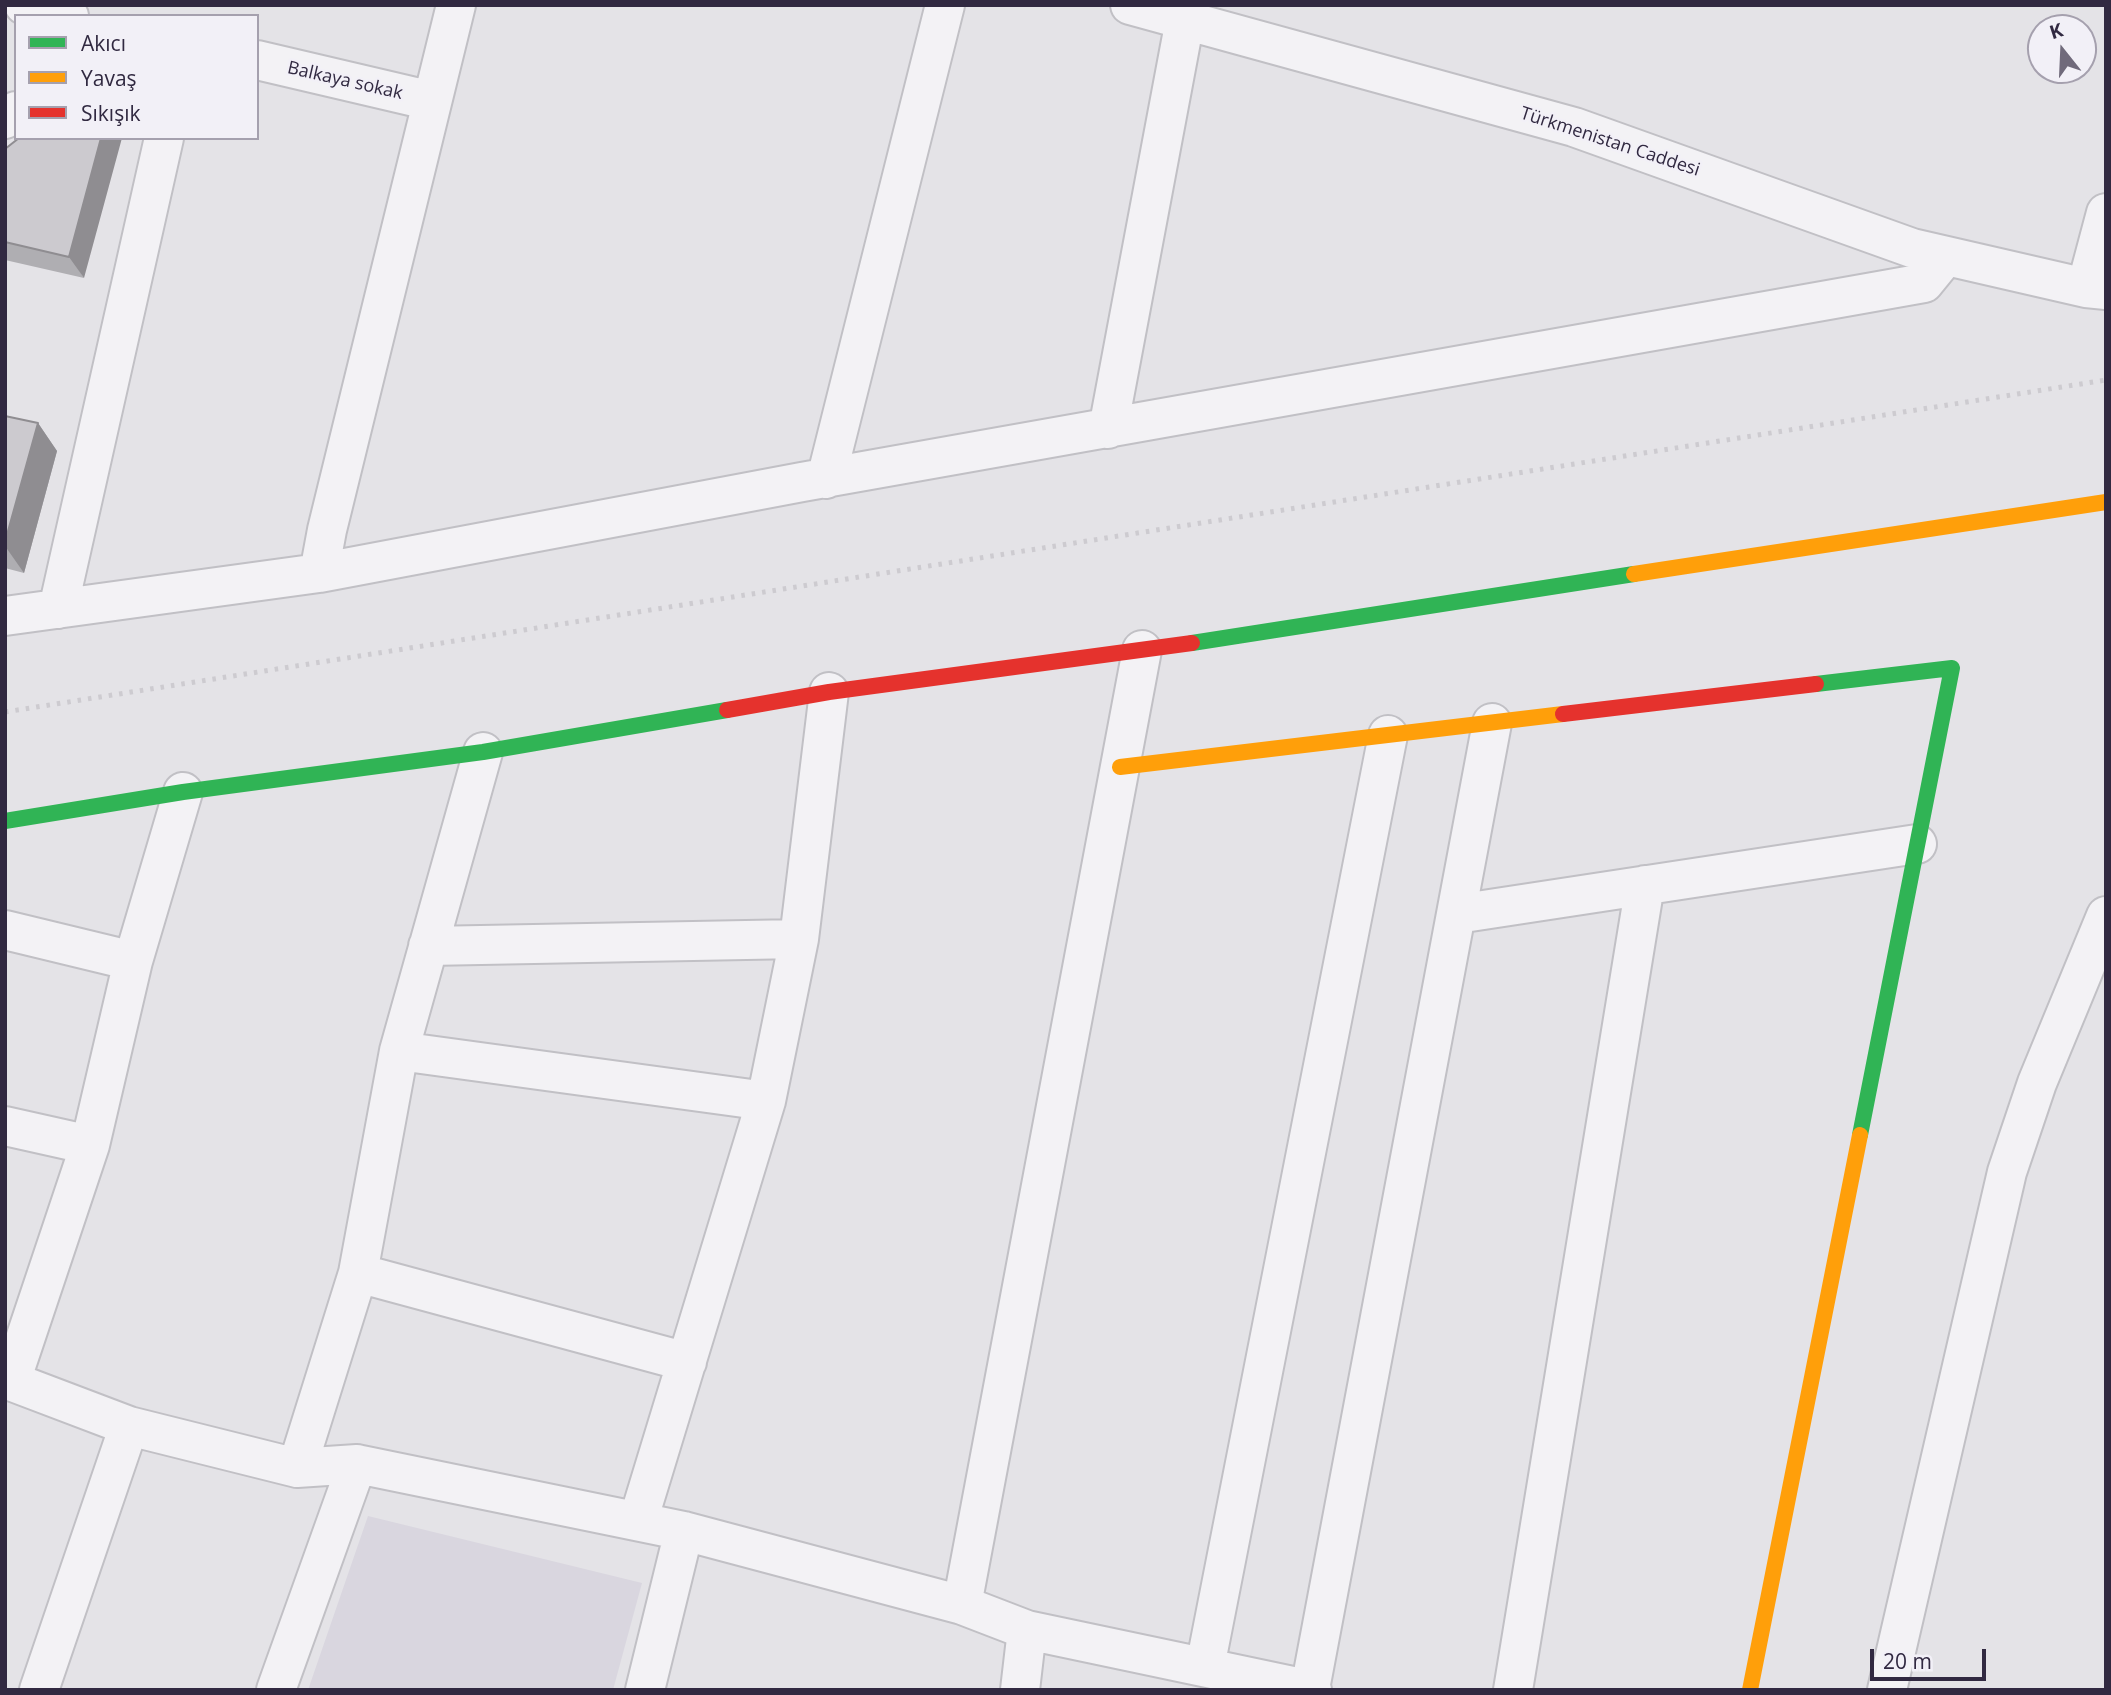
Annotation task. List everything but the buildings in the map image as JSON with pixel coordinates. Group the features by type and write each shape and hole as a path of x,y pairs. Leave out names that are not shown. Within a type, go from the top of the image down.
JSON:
{"street":[{"path":"24,5 61,14"},
{"path":"319,573 330,517 456,5"},
{"path":"826,479 945,5"},
{"name":"Türkmenistan Caddesi","path":"1130,5 1574,127 1912,248 2096,289"},
{"path":"1108,429 1185,20"},
{"name":"Balkaya sokak","path":"259,60 432,101"},
{"path":"58,609 164,140"},
{"path":"2096,289 2106,213"},
{"path":"5,616 319,573 826,479 1924,283 1947,256"},
{"path":"5,821 183,792 483,752 829,692 1142,650 2106,502"},
{"path":"962,1605 1142,650"},
{"path":"1120,767 1952,668 1750,1690"},
{"path":"638,1521 765,1101 799,939 829,692"},
{"path":"183,792 133,961 90,1145 8,1380 129,1426 297,1468 357,1464 684,1531 962,1605 1027,1630 1311,1690 1492,723"},
{"path":"1205,1667 1388,735"},
{"path":"297,1468 358,1273 398,1051 483,752"},
{"path":"1457,914 1917,844"},
{"path":"1513,1690 1645,885"},
{"path":"1887,1690 2007,1172 2037,1083 2106,916"},
{"path":"5,930 133,961"},
{"path":"428,946 799,939"},
{"path":"398,1051 765,1101"},
{"path":"5,1126 90,1145"},
{"path":"358,1273 687,1362"},
{"path":"39,1690 129,1426"},
{"path":"276,1690 357,1464"},
{"path":"645,1690 684,1531"},
{"path":"1020,1690 1027,1630"}],"shaded area":[{"path":"368,1516 642,1583 613,1690 308,1690"}],"railway":[{"path":"5,712 2106,380"}],"traffic: fast":[{"path":"1192,643 1634,574"},
{"path":"1816,684 1952,668 1860,1135"},
{"path":"5,821 183,792 483,752 727,710"}],"traffic: slow":[{"path":"1634,574 2106,502"},
{"path":"1120,767 1563,714"},
{"path":"1750,1690 1860,1135"}],"traffic: jam":[{"path":"727,710 829,692 1192,643"},
{"path":"1563,714 1816,684"}]}
